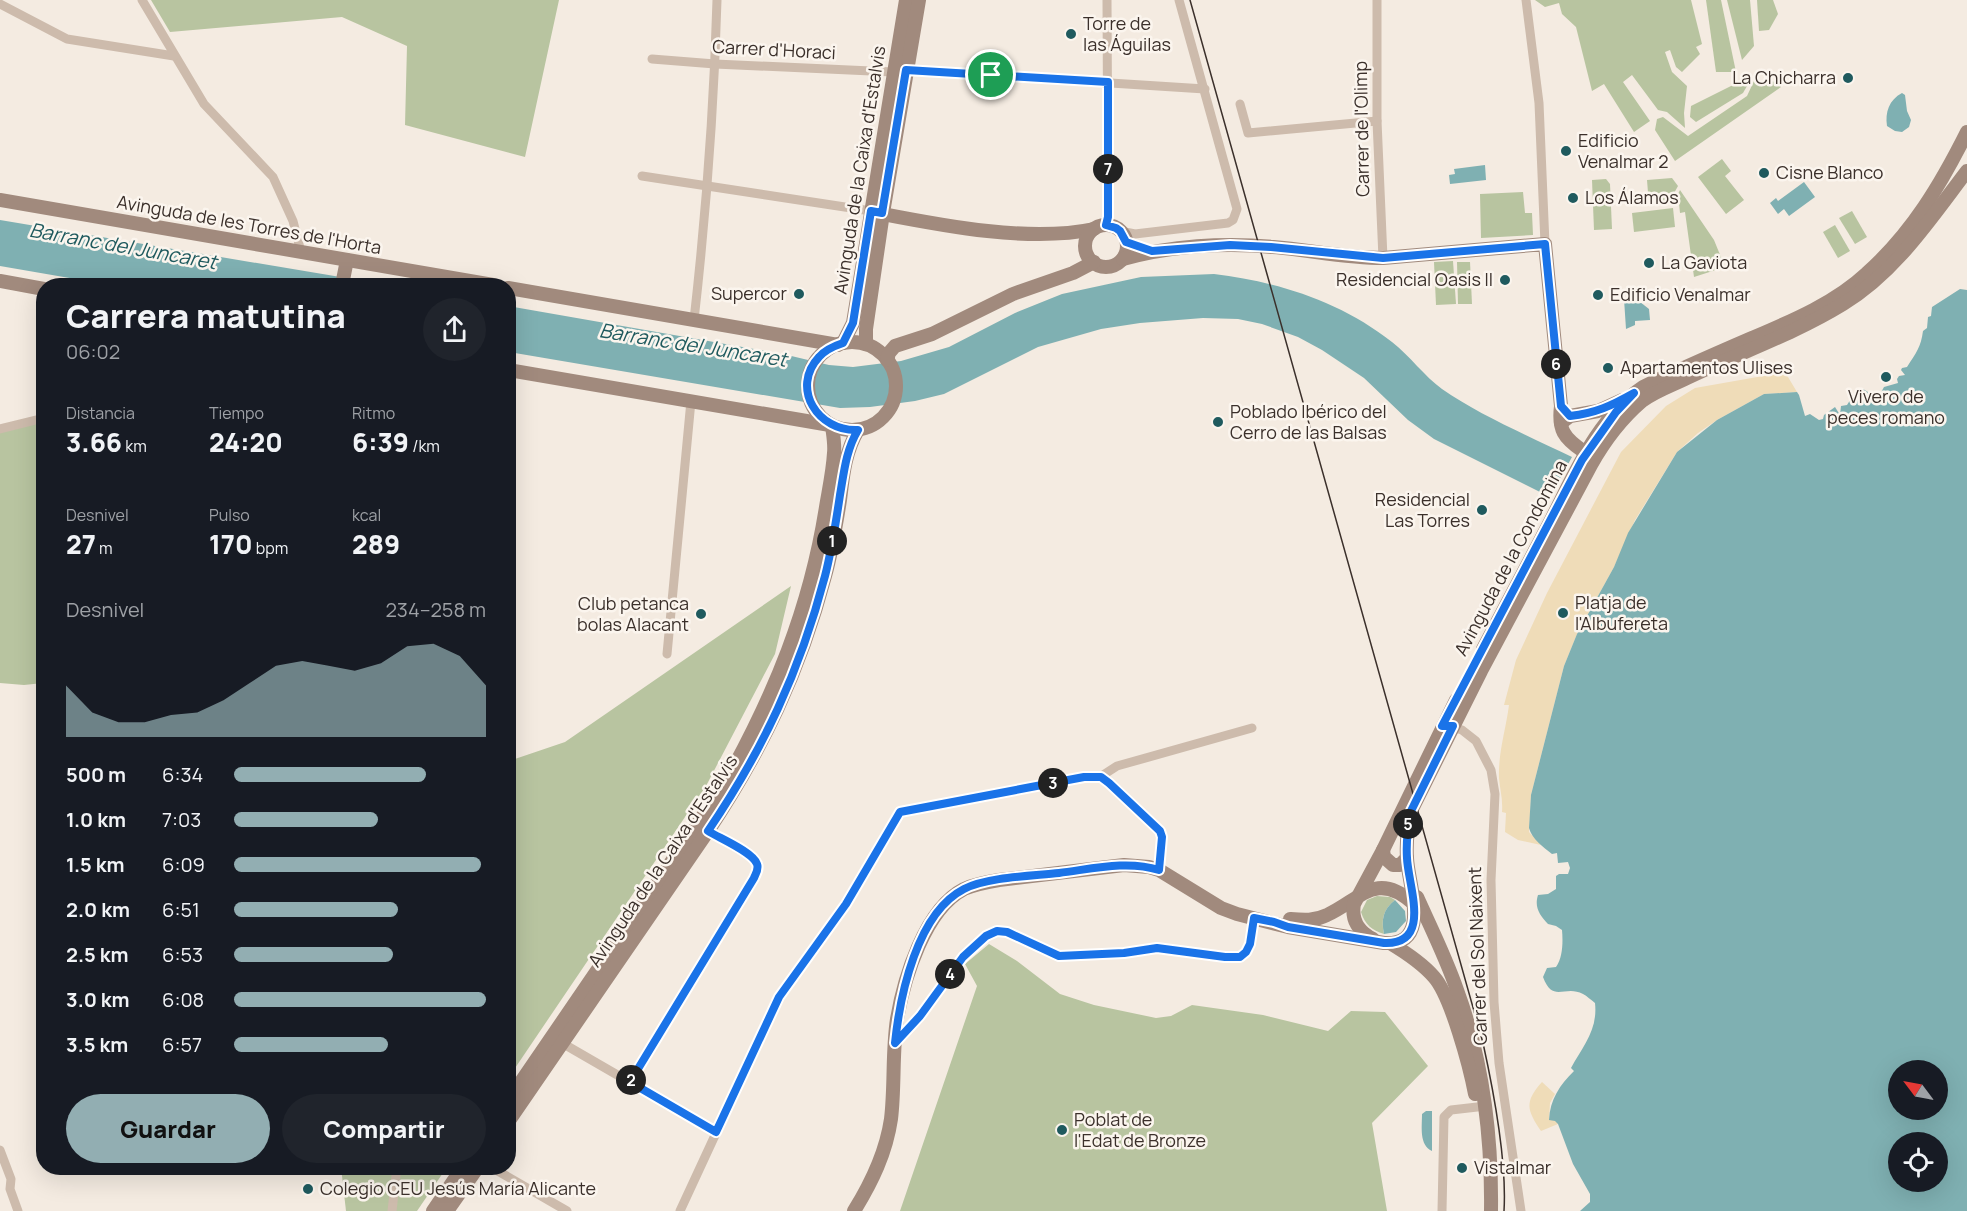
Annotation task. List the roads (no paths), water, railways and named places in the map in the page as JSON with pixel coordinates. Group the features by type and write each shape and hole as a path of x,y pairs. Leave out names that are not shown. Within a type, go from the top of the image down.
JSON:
{"main road":[{"name":"Avinguda de la Caixa d'Estalvis","path":"840,344 853,323 877,212 899,71 906,0"},
{"name":"Avinguda de la Caixa d'Estalvis","path":"899,71 919,0"},
{"name":"Avinguda de la Condomina","path":"1414,905 1407,858 1408,824 1421,781 1564,506 1616,412 1634,393 1661,378 1796,319 1842,293 1867,274 1914,224 1932,198 1967,132"},
{"name":"Avinguda de la Condomina","path":"1590,457 1620,422 1645,399 1803,327 1846,303 1896,260 1967,171"},
{"name":"Avinguda de les Torres de l'Horta","path":"0,200 452,278"},
{"name":"Avinguda de la Caixa d'Estalvis","path":"866,344 877,212"},
{"path":"877,212 997,231 1058,234 1100,227 1116,228 1127,248 1119,263 1108,267 1094,262 1087,254 1086,240 1100,227"},
{"path":"1123,237 1152,251"},
{"path":"1123,259 1152,251 1240,246 1383,258 1545,244 1564,415 1561,429 1564,435 1590,457"},
{"path":"343,278 347,260"},
{"path":"887,360 889,352 895,346 932,334 1013,294 1073,273 1094,262"},
{"path":"0,281 36,288"},
{"path":"516,289 840,344"},
{"path":"516,371 831,425 844,430 858,430 871,426 887,412 892,403 896,384 887,360 881,353 866,344 851,342 828,349 818,357 812,367 808,380 809,398 815,411 831,425"},
{"path":"1564,415 1598,411 1634,393"},
{"name":"Avinguda de la Caixa d'Estalvis","path":"516,1089 724,785 766,705 795,634 814,571 835,451 831,425"},
{"name":"Avinguda de la Caixa d'Estalvis","path":"516,1110 708,831 753,760 787,691 808,633 826,574 847,453 858,430"},
{"name":"Avinguda de la Condomina","path":"1358,896 1383,850 1408,795 1421,781"},
{"path":"1383,850 1384,857 1393,865 1400,865 1407,858"},
{"path":"854,1211 874,1177 886,1142 891,1119 897,1018 920,942 933,916 964,889 978,884 1124,865 1159,870 1221,908 1254,918 1288,927 1390,943 1425,968 1444,990 1482,1106 1491,1145 1491,1211"},
{"name":"Avinguda de la Condomina","path":"1335,911 1369,873"},
{"path":"1410,882 1463,1006 1479,1069 1483,1144 1482,1211"},
{"path":"1274,922 1318,919 1367,890 1387,888 1397,891 1414,905 1429,924"},
{"path":"1358,896 1353,910 1354,919 1362,933 1375,940"},
{"path":"1390,943 1399,940 1411,931 1416,917 1414,905"},
{"path":"433,1211 458,1175"},
{"path":"447,1211 472,1175"}],"street":[{"path":"142,0 204,104 273,177 293,221 301,252"},
{"path":"694,320 715,64 717,0"},
{"path":"1100,227 1108,217 1107,0"},
{"path":"1123,237 1228,223 1233,220 1238,209 1179,0"},
{"name":"Carrer de l'Olimp","path":"1377,0 1377,121 1383,258"},
{"path":"1526,0 1539,103 1545,244"},
{"path":"0,4 67,39 174,56"},
{"name":"Carrer d'Horaci","path":"652,59 1205,89"},
{"path":"1240,104 1248,133 1377,121"},
{"path":"642,176 877,212"},
{"path":"667,654 691,401"},
{"path":"0,429 36,420"},
{"name":"Carrer del Sol Naixent","path":"1448,726 1468,734 1476,741 1491,770 1495,794 1491,880 1494,1002 1499,1063 1521,1211"},
{"path":"680,1211 779,997 846,904 900,812 1084,777 1101,777 1117,766 1252,728"},
{"path":"1101,777 1118,790 1160,831 1162,837 1159,870"},
{"path":"630,1082 758,869 757,863 748,854 708,831"},
{"path":"895,1043 920,1016 963,957 986,936 997,931 1007,932 1059,956 1124,953 1157,948 1240,957 1250,944 1254,918"},
{"path":"562,1043 716,1132"},
{"path":"1442,1211 1444,1117 1452,1110 1482,1106"},
{"path":"0,1150 11,1179 10,1189 18,1211"},
{"path":"392,1211 396,1175"},
{"path":"505,1175 566,1211"}],"water":[{"path":"1902,93 1905,95 1911,120 1909,127 1902,132 1887,126 1887,111 1891,103"},
{"path":"1485,165 1486,180 1450,184 1449,175 1455,174 1454,169"},
{"path":"1804,182 1815,197 1789,216 1784,209 1778,214 1770,203 1776,198 1778,201"},
{"name":"Barranc del Juncaret","path":"0,220 346,278 69,278 0,266"},
{"name":"Barranc del Juncaret","path":"1214,274 1285,288 1330,305 1351,315 1392,342 1435,384 1457,399 1572,457 1550,497 1434,439 1408,420 1364,378 1322,350 1298,337 1262,324 1238,319 1203,318 1101,329 1038,347 944,394 915,401 870,407 840,408 516,353 516,307 783,354 829,365 853,367 901,361 949,347 1015,313 1062,294 1141,277"},
{"path":"1960,289 1967,290 1967,1211 1580,1211 1590,1202 1590,1194 1573,1164 1558,1124 1549,1120 1554,1099 1560,1087 1574,1071 1571,1068 1592,1030 1595,1003 1577,992 1551,990 1543,977 1547,968 1556,967 1560,959 1562,930 1548,924 1540,914 1537,908 1538,895 1548,894 1556,889 1556,876 1568,874 1570,868 1568,862 1558,863 1557,853 1552,854 1542,846 1529,828 1531,795 1564,666 1577,634 1614,567 1628,533 1677,452 1717,420 1764,394 1797,392 1805,416 1810,414 1819,420 1835,407 1840,415 1841,406 1847,405 1852,397 1863,389 1874,398 1879,396 1884,387 1898,383 1899,376 1905,375 1901,370 1907,367 1918,350 1923,331 1927,328 1928,317 1931,316 1932,307"},
{"path":"1635,298 1649,309 1650,320 1635,321 1635,325 1626,329 1624,299"},
{"path":"1395,900 1405,911 1406,921 1396,932 1384,934 1384,915"},
{"path":"1432,1111 1432,1151 1425,1145 1422,1135 1422,1114"}],"tram line":[{"path":"1190,0 1483,1043 1502,1149 1504,1211"}],"place":[{"name":"Torre de las Águilas","path":"1071,34"},
{"name":"La Chicharra","path":"1848,78"},
{"name":"Edificio Venalmar 2","path":"1566,151"},
{"name":"Cisne Blanco","path":"1764,173"},
{"name":"Los Álamos","path":"1573,198"},
{"name":"La Gaviota","path":"1649,263"},
{"name":"Residencial Oasis II","path":"1505,280"},
{"name":"Supercor","path":"799,294"},
{"name":"Edificio Venalmar","path":"1598,295"},
{"name":"Apartamentos Ulises","path":"1608,368"},
{"name":"Vivero de peces romano","path":"1886,377"},
{"name":"Poblado Ibérico del Cerro de las Balsas","path":"1218,422"},
{"name":"Residencial Las Torres","path":"1482,510"},
{"name":"Platja de l'Albufereta","path":"1563,613"},
{"name":"Club petanca bolas Alacant","path":"701,614"},
{"name":"Poblat de l'Edat de Bronze","path":"1062,1130"},
{"name":"Vistalmar","path":"1462,1168"},
{"name":"Colegio CEU Jesús María Alicante","path":"308,1189"}]}
